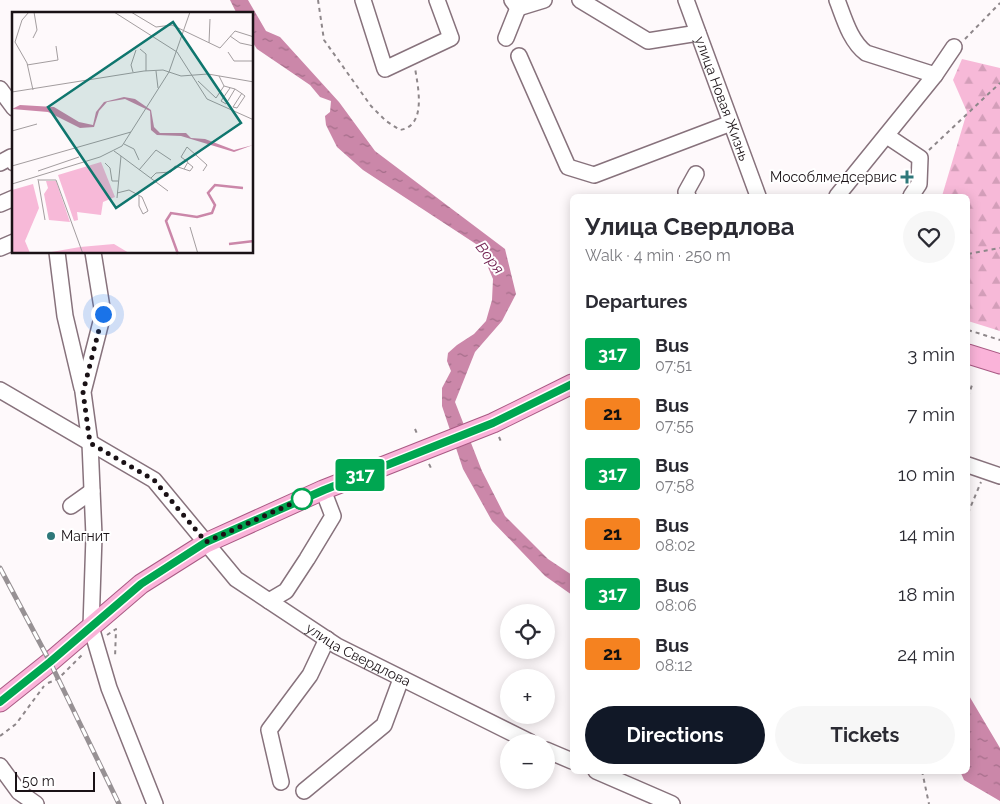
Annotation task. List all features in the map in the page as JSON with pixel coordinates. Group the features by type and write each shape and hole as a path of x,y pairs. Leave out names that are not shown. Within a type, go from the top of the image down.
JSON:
{"main road":[{"path":"970,355 1000,364"},
{"path":"0,702 93,634 141,584 206,542 324,490 493,423 570,385"}],"street":[{"path":"363,0 385,69 451,38 437,0"},
{"path":"506,38 515,4 544,0"},
{"path":"580,0 648,41 698,33"},
{"name":"улица Новая Жизнь","path":"686,0 757,194"},
{"path":"836,0 855,42 860,48 866,52 936,75"},
{"path":"839,194 936,75 954,48"},
{"path":"519,56 568,167 594,174 731,123"},
{"path":"0,88 12,105"},
{"path":"887,136 920,158 919,184 912,194"},
{"path":"0,162 11,158 12,160"},
{"path":"687,194 686,192 696,174"},
{"path":"0,204 12,199"},
{"path":"0,248 12,243"},
{"path":"57,254 64,316 83,392 83,447 92,491 94,536 93,634 109,688 155,804"},
{"path":"83,392 103,314 93,254"},
{"name":"улица Свердлова","path":"0,390 83,447 154,480 236,579 337,646 514,734"},
{"path":"970,465 993,473"},
{"path":"269,601 286,591 308,559 333,516 324,490"},
{"path":"71,506 92,491"},
{"path":"281,782 269,730 310,674 327,639"},
{"path":"304,791 384,725 401,679"},
{"path":"555,754 570,760"},
{"path":"0,766 19,792 36,804"},
{"path":"603,774 672,804"}],"path":[{"path":"318,0 324,40 371,106 386,121 400,130 406,129 415,120 417,111 419,89 413,56"},
{"path":"954,48 1000,3"},
{"path":"920,158 1000,83"},
{"path":"970,254 1000,248"},
{"path":"970,331 1000,340"},
{"path":"970,391 972,385"},
{"path":"970,510 993,473"},
{"path":"0,736 16,724 46,684 58,680 93,634 116,629 114,659"},
{"path":"923,774 929,804"}],"green space":[{"path":"962,59 1000,68 1000,331 970,322 970,194 943,194 967,112 953,80"}],"water":[{"name":"Воря","path":"230,0 248,0 266,31 280,37 339,102 375,151 505,249 516,294 502,321 475,352 455,402 482,471 505,516 548,559 570,574 570,594 545,576 492,521 463,469 442,406 442,388 451,371 447,361 448,353 474,334 486,321 492,300 493,279 479,246 363,170 337,147 326,125 325,116 330,112 331,101 320,97 310,85 257,49 254,44 254,12 236,12"},
{"path":"970,697 1000,748 1000,801 964,780 961,774 970,774"}],"railway":[{"path":"0,568 50,662 119,804"}],"bus line":[{"name":"317","path":"0,702 141,584 206,542 324,490 493,423 570,385"}],"place":[{"name":"Мособлмедсервис","path":"907,177"},
{"name":"Магнит","path":"51,536"}],"route":[{"path":"103,314 83,392 90,443 154,480 206,542 302,499"}]}
